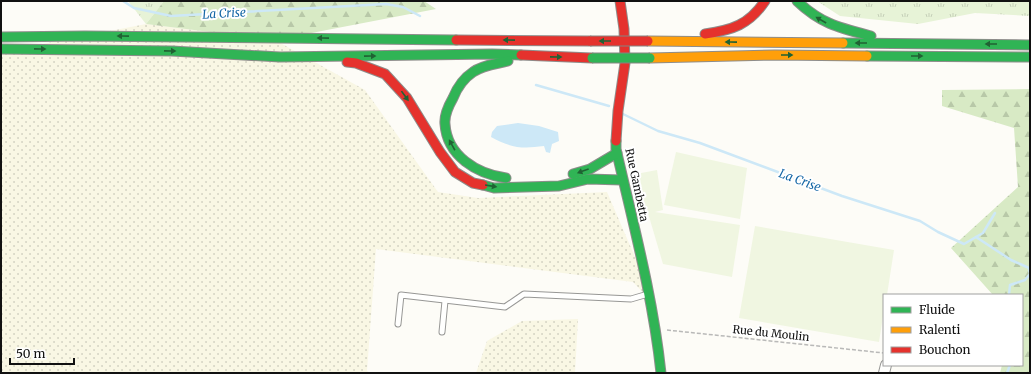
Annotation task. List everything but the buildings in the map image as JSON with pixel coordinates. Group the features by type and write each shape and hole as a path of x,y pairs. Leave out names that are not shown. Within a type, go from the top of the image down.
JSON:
{"main road":[{"name":"Rue Gambetta","path":"620,1 624,29 625,63 618,111 617,153 656,328 661,373"},
{"path":"648,41 726,31 752,19 760,10 765,1"},
{"path":"797,1 820,20 830,25 843,30 898,44"},
{"path":"1,37 85,36 1030,45"},
{"path":"1,49 172,51 356,63 385,74 397,86 407,98 440,152 455,172 473,183 494,188 559,186 588,179 622,180"},
{"path":"280,57 492,54 533,57 592,58 775,55 1030,57"},
{"path":"533,57 488,65 475,71 460,84 450,102 445,123 449,143 459,156 475,170 498,178 548,178 580,173 600,164 617,153"}],"lane":[{"path":"398,324 401,295 505,307 524,294 631,299 649,294"},
{"path":"442,332 445,301"}],"path":[{"name":"Rue du Moulin","path":"656,328 883,353"}],"shaded area":[{"path":"146,24 275,40 365,90 438,192 478,198 607,192 656,306 633,282 376,249 367,371 370,373 1,373 1,52"},
{"path":"578,319 575,373 476,373 487,341 522,321"}],"green space":[{"path":"128,1 164,1 146,24"},
{"path":"164,1 424,1 436,9 275,40 146,24"},
{"path":"817,1 1030,1 1030,16 975,13 918,24 840,16"},
{"path":"1030,89 1030,373 1000,373 1002,366 1023,366 1023,294 992,294 951,248 1018,187 1014,128 942,106 942,90"},
{"path":"676,152 747,168 740,219 664,205"},
{"path":"657,170 663,210 655,212 740,225 732,277 663,264 648,213 643,213 636,174"},
{"path":"755,226 894,250 887,294 883,294 883,316 879,342 739,318"}],"water":[{"path":"518,123 539,126 558,132 559,141 552,144 550,153 546,152 544,146 517,147 491,137 492,132 497,126"}],"waterway":[{"name":"La Crise","path":"123,1 134,8 171,16 386,4 403,7 420,16"},
{"name":"La Crise","path":"536,85 609,106"},
{"name":"La Crise","path":"623,114 658,131 700,143 842,196 920,221 938,232 964,244 976,237 1011,260 1029,268 1030,274 1025,280 1010,285 1009,294"},
{"name":"La Crise","path":"976,237 983,233 995,213"},
{"name":"La Crise","path":"1007,373 1010,366"}],"traffic: fast":[{"path":"797,1 814,15 831,24 871,36"},
{"path":"1,37 85,36 456,40"},
{"path":"843,43 1030,45"},
{"path":"1,49 172,51 280,57 492,54 521,55"},
{"path":"867,56 1030,57"},
{"path":"592,58 650,58"},
{"path":"506,178 495,176 474,168 465,162 451,145 447,135 445,117 455,94 467,77 481,68 508,61"},
{"path":"616,141 616,149 648,288 661,373"},
{"path":"573,174 590,169 617,153"},
{"path":"483,185 494,188 559,186 588,179 622,180"}],"traffic: slow":[{"path":"648,41 843,43"},
{"path":"650,58 775,55 867,56"}],"traffic: jam":[{"path":"616,141 618,111 625,63 624,29 620,1"},
{"path":"705,34 724,31 739,25 753,16 765,1"},
{"path":"456,40 590,41"},
{"path":"590,41 648,41"},
{"path":"521,55 592,58"},
{"path":"347,62 356,63 385,74 407,98 440,152 455,172 473,183 483,185"}]}
